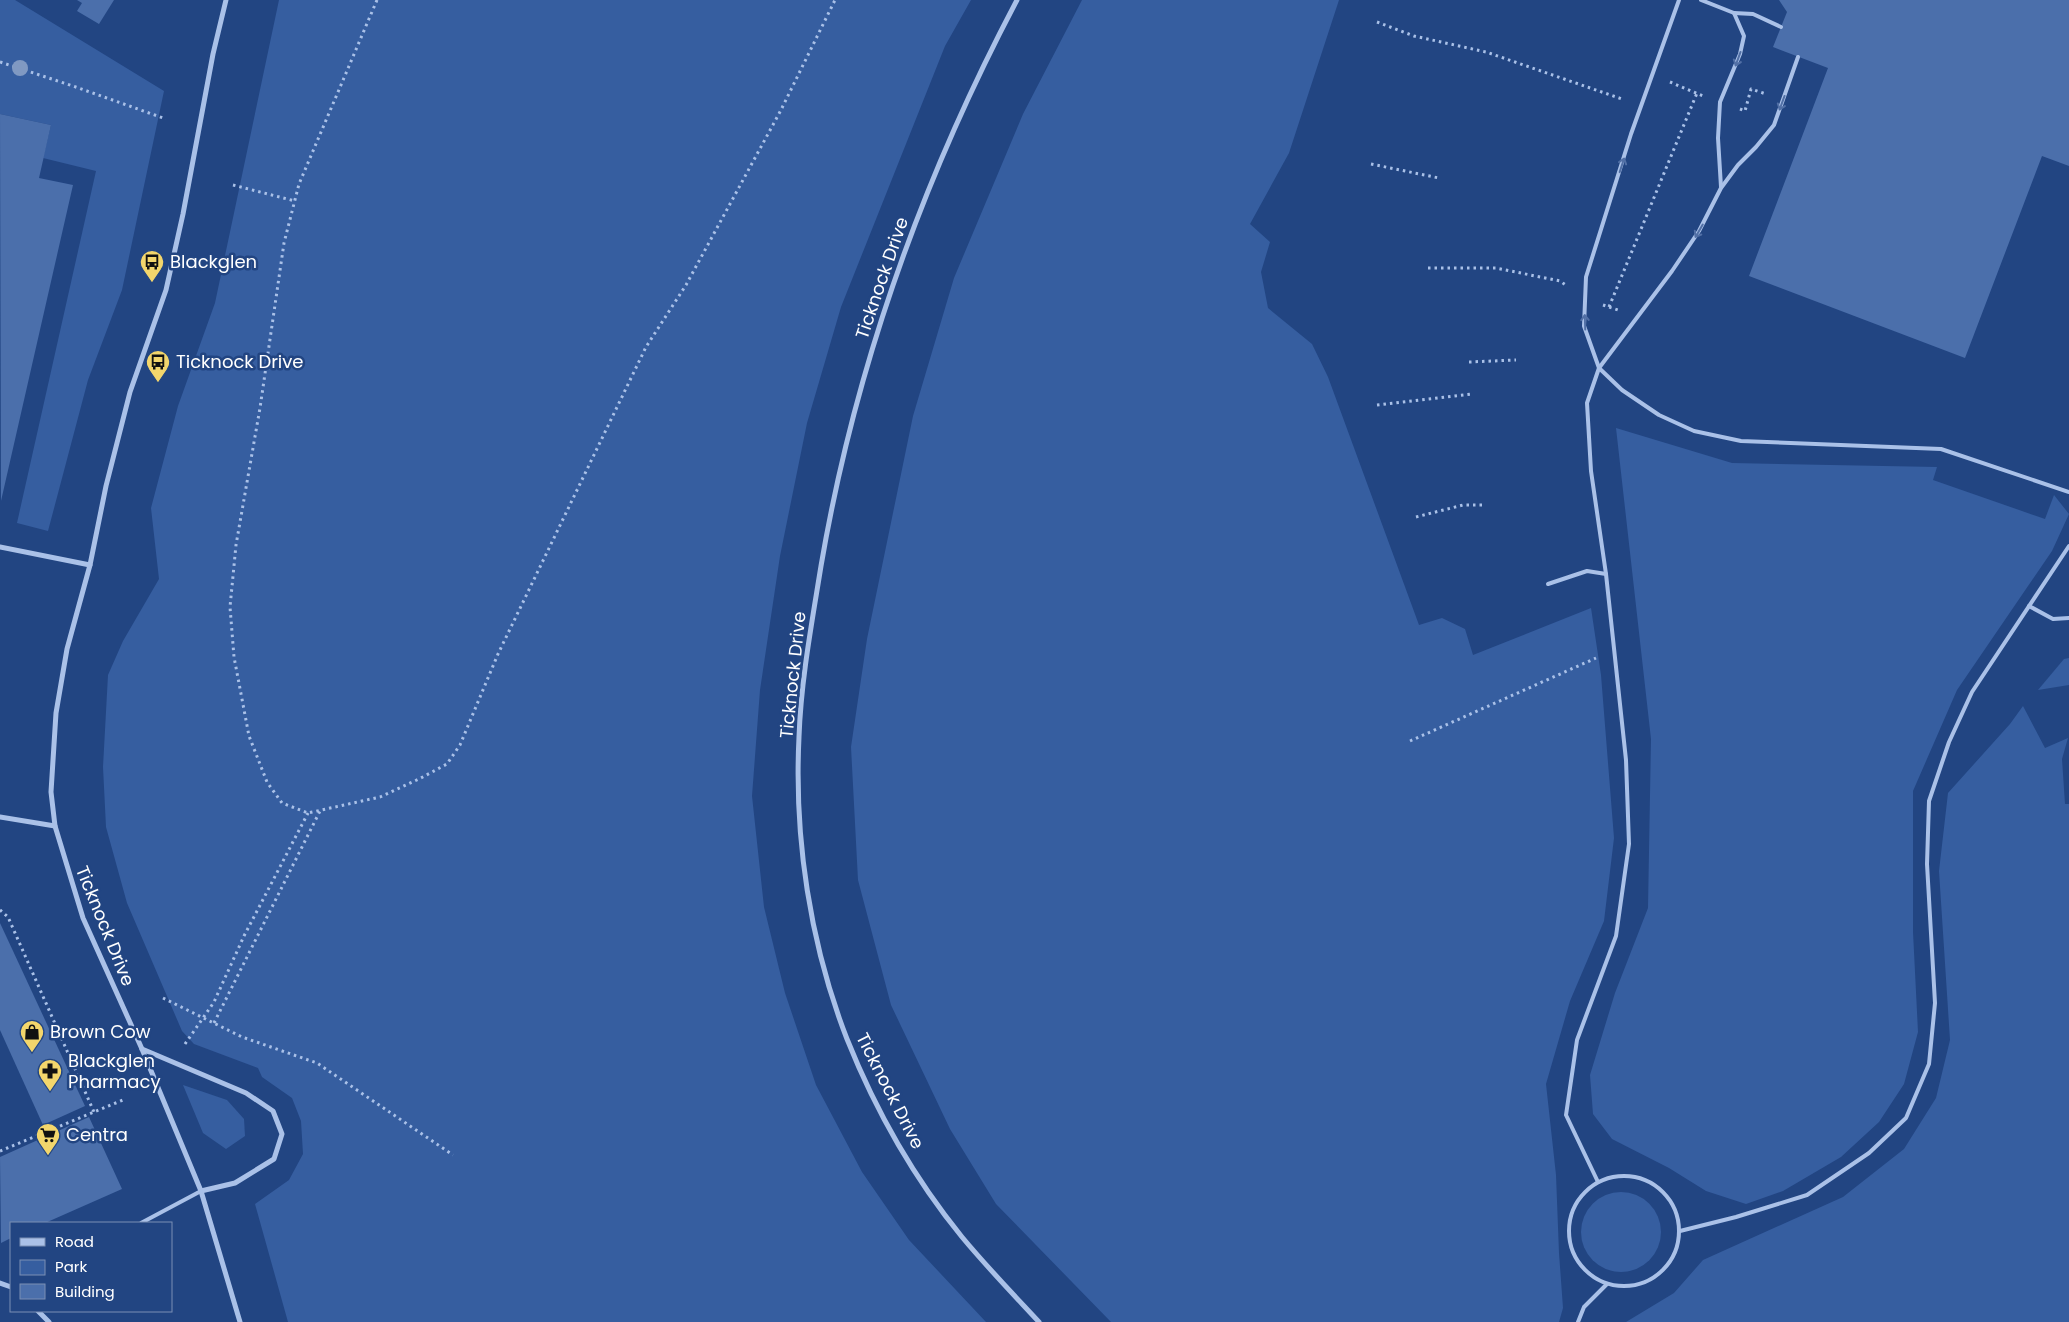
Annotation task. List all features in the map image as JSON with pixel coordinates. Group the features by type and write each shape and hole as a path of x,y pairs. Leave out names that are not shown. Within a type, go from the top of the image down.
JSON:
{"street":[{"name":"Ticknock Drive","path":"226,0 213,54 183,214 166,290 130,392 106,486 90,565 67,650 56,713 51,792 55,826 84,918 142,1049 201,1191 240,1322"},
{"name":"Ticknock Drive","path":"1017,0 969,95 939,163 903,254 863,378 846,442 829,519 812,618 798,736 798,783 800,841 808,892 818,940 846,1036 891,1131 917,1173 961,1235 1038,1322"},
{"path":"0,547 90,565"},
{"path":"0,818 55,826"},
{"path":"142,1049 246,1093 273,1111 282,1134 274,1160 235,1183 201,1191"},
{"path":"39,1312 49,1322"}],"lane":[{"path":"1679,0 1586,276 1584,326 1599,368 1622,390 1659,415 1694,431 1742,441 1942,449 2069,492"},
{"path":"1702,0 1734,13 1753,14 1781,27"},
{"path":"1721,188 1718,138 1720,102 1740,54 1744,36 1734,13"},
{"path":"1598,1182 1566,1115 1577,1040 1616,936 1629,844 1626,760 1606,574 1591,471 1586,403 1599,368 1699,231 1721,188 1738,165 1774,125 1798,57"},
{"path":"1680,1231 1736,1217 1807,1195 1869,1153 1906,1118 1929,1064 1935,1003 1927,864 1929,801 1949,742 1972,692 2069,546"},
{"path":"1548,584 1587,571 1606,574"},
{"path":"2029,606 2053,619 2069,618"},
{"path":"1615,1176 1634,1176 1652,1183 1667,1195 1676,1212 1680,1231 1677,1248 1669,1263 1658,1276 1642,1284 1624,1287 1607,1284 1590,1276 1578,1263 1570,1246 1568,1227 1573,1209 1583,1193 1598,1182 1615,1176"},
{"path":"143,1222 201,1191"},
{"path":"1578,1322 1584,1307 1607,1284"}],"path":[{"path":"377,0 299,184 294,201 284,243 260,408 236,544 230,607 234,657 249,736 267,782 282,803 308,814 380,797 447,764 460,745 498,654 646,347 690,276 781,110 835,0"},
{"path":"1376,22 1414,36 1486,52 1629,101 1664,80 1745,111 1752,89 1783,100"},
{"path":"0,62 166,119"},
{"path":"1609,307 1697,93"},
{"path":"1371,164 1439,178"},
{"path":"233,186 294,201"},
{"path":"1428,268 1496,268 1560,281 1586,299 1637,317"},
{"path":"1469,362 1516,360"},
{"path":"1377,405 1472,394"},
{"path":"1416,517 1464,504 1485,505"},
{"path":"1410,741 1614,650"},
{"path":"214,1023 320,810"},
{"path":"185,1044 214,1002 244,936 308,814"},
{"path":"0,910 8,917 94,1112"},
{"path":"163,998 242,1036 317,1064 453,1154"},
{"path":"0,1151 123,1100"}],"green space":[{"path":"0,0 15,0 164,91 122,290 88,380 48,531 17,523 96,171 43,158 51,125 0,114"},
{"path":"279,0 971,0 945,46 841,307 807,423 780,556 760,690 752,796 764,907 785,993 816,1085 862,1172 909,1240 986,1322 288,1322 255,1204 289,1180 303,1154 301,1121 292,1098 262,1077 258,1068 194,1044 182,1031 127,903 106,827 103,767 108,675 123,641 159,579 151,508 178,406 215,303"},
{"path":"1082,0 1339,0 1289,153 1250,224 1270,242 1261,272 1268,308 1312,344 1328,377 1419,625 1442,618 1465,629 1473,655 1591,608 1601,675 1614,838 1604,921 1570,1001 1546,1084 1556,1175 1563,1308 1559,1322 1111,1322 996,1204 950,1129 891,1005 858,880 851,747 867,639 913,416 954,278 1023,114"},
{"path":"1616,428 1732,463 1937,467 1933,480 2045,519 2054,495 2069,514 2052,551 1957,690 1913,791 1913,932 1918,1032 1904,1084 1879,1122 1841,1157 1783,1191 1746,1204 1706,1191 1669,1168 1612,1139 1593,1114 1590,1075 1615,993 1648,908 1651,739"},
{"path":"2069,658 2069,685 2038,690 2064,659"},
{"path":"2023,706 2045,748 2068,738 2062,759 2065,804 2069,804 2069,1322 1626,1322 1674,1293 1703,1260 1843,1197 1904,1149 1936,1098 1950,1040 1939,871 1948,793 2010,724"},
{"path":"183,1085 227,1100 244,1119 245,1136 226,1149 203,1133"},
{"path":"1621,1192 1636,1195 1649,1204 1658,1217 1661,1232 1658,1247 1649,1260 1636,1269 1621,1272 1606,1269 1593,1260 1584,1247 1581,1232 1584,1217 1593,1204 1606,1195"}],"building":[{"path":"77,0 114,0 99,24 77,11 82,3"},
{"path":"1779,0 2069,0 2069,166 2042,156 1965,358 1749,276 1828,68 1773,47 1787,12"},
{"path":"0,114 51,125 39,178 73,185 1,501"},
{"path":"0,923 85,1106 43,1125 0,1030"},
{"path":"89,1117 122,1189 47,1222 10,1222 10,1238 1,1243 0,1157"}],"place":[{"name":"Blackglen","path":"152,283"},
{"name":"Ticknock Drive","path":"158,383"},
{"name":"Brown Cow","path":"32,1053"},
{"name":"Blackglen Pharmacy","path":"50,1092"},
{"name":"Centra","path":"48,1156"}]}
